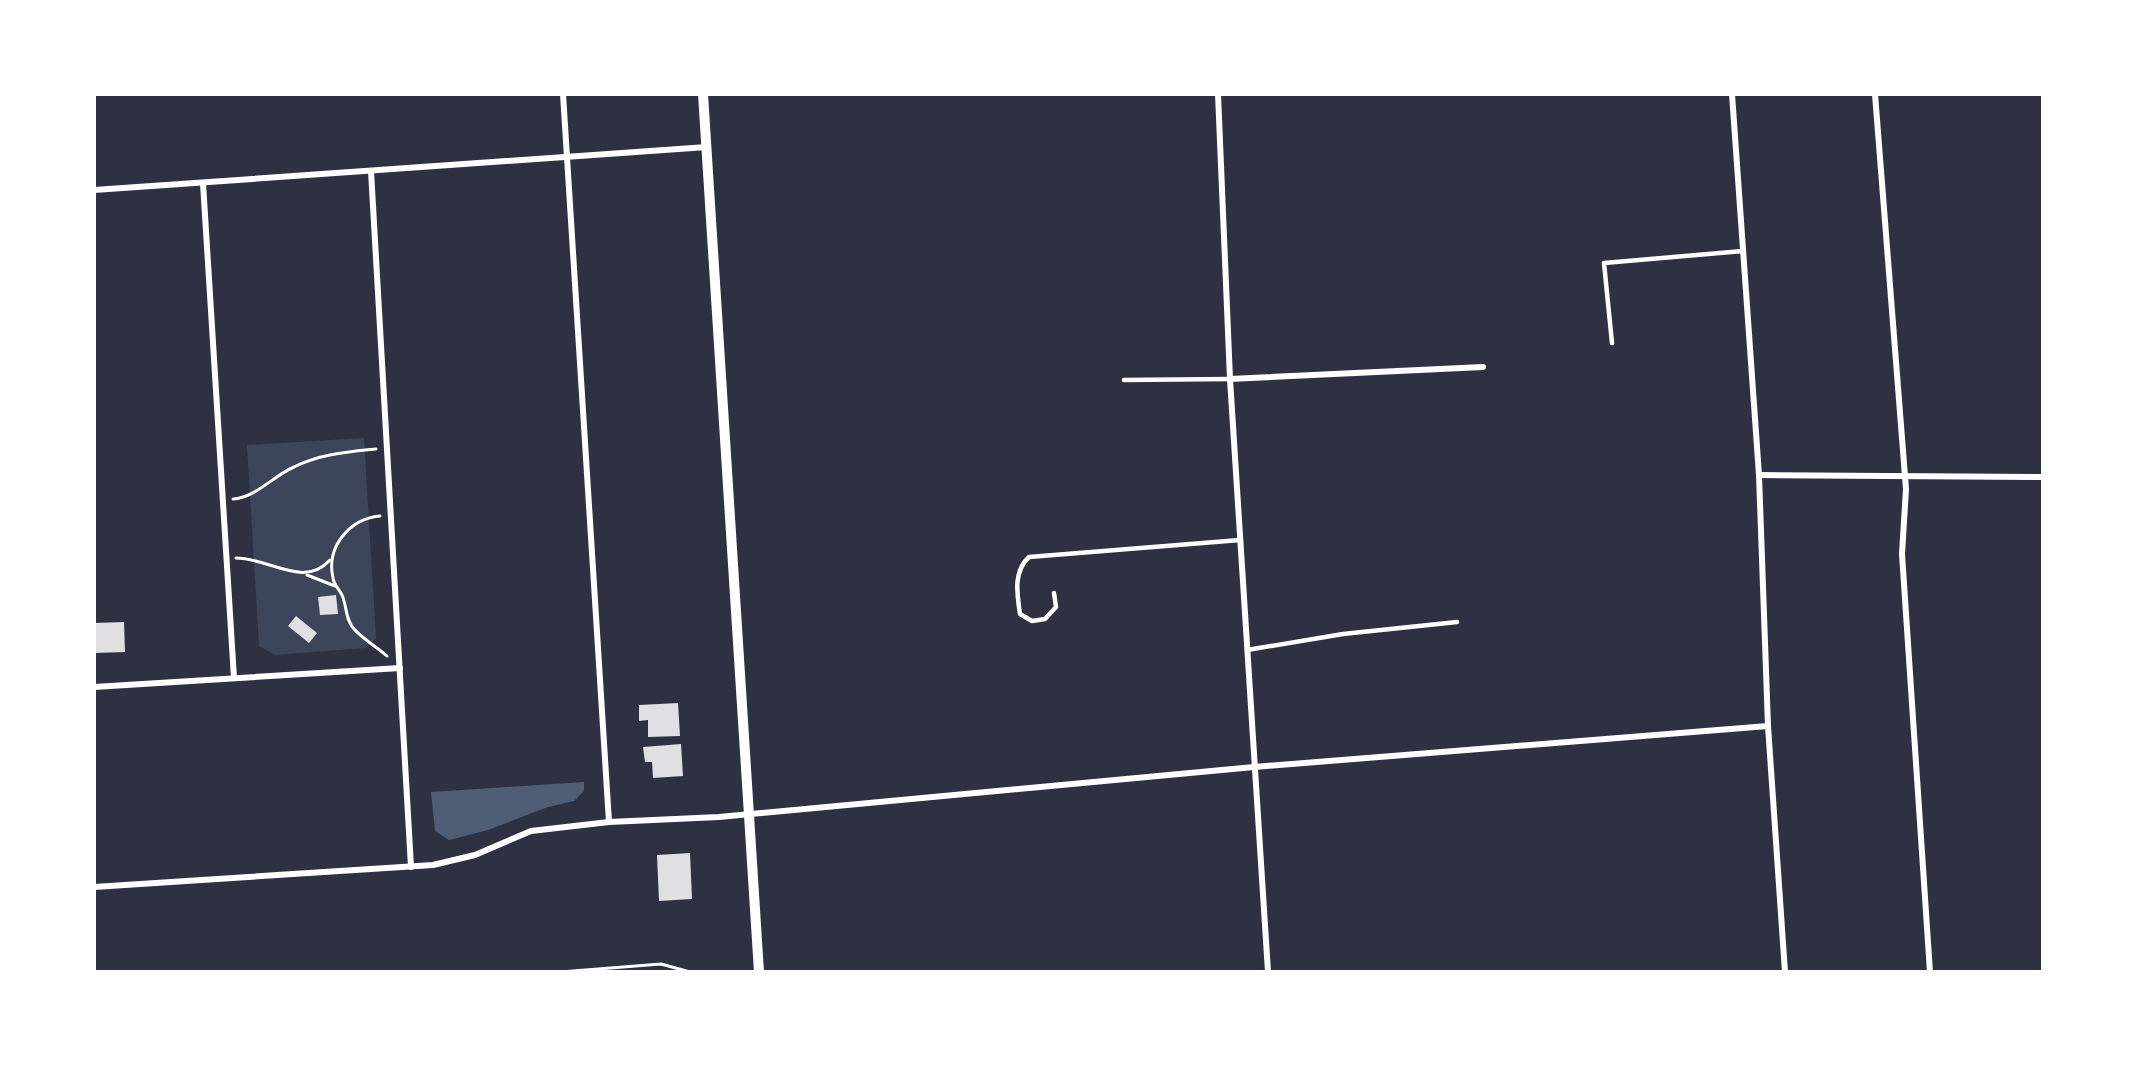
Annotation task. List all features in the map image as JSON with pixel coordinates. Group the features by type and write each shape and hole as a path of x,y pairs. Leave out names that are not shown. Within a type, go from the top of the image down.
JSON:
{"street":[{"path":"563,94 609,822"},
{"path":"703,94 759,972"},
{"path":"1218,94 1230,379 1268,972"},
{"path":"1732,94 1759,476 1768,726 1785,972"},
{"path":"1875,94 1905,477 1902,554 1930,972"},
{"path":"94,190 707,147"},
{"path":"371,171 411,867"},
{"path":"203,183 234,678"},
{"path":"1230,379 1483,367"},
{"path":"1759,476 2043,477"},
{"path":"94,687 400,668"},
{"path":"94,886 433,865 475,855 531,831 609,822 654,821 1254,767 1768,726"}],"lane":[{"path":"1612,343 1604,264 1743,251"},
{"path":"1124,380 1230,379"},
{"path":"1054,593 1056,607 1045,619 1032,621 1020,614 1017,589 1020,566 1029,557 1240,540"},
{"path":"1247,650 1343,634 1457,622"}],"path":[{"path":"222,500 245,499 274,477 317,457 387,448"},
{"path":"335,586 332,559 339,539 349,528 370,517 391,515"},
{"path":"226,558 250,558 306,574 335,586 342,595 347,618 354,629 400,668"},
{"path":"306,574 323,568 332,559"},
{"path":"560,972 661,964 690,972"}],"shaded area":[{"path":"364,438 376,638 366,648 275,655 259,646 247,445"},
{"path":"584,782 584,791 574,801 548,807 488,830 449,840 435,831 431,792"}],"building":[{"path":"336,595 338,614 320,615 318,597"},
{"path":"296,616 317,633 309,643 288,626"},
{"path":"124,622 125,652 94,653 94,623"},
{"path":"678,703 680,736 648,737 648,720 639,721 639,705"},
{"path":"681,744 683,776 653,778 652,762 645,762 643,747"},
{"path":"690,853 692,899 659,901 657,855"}]}
